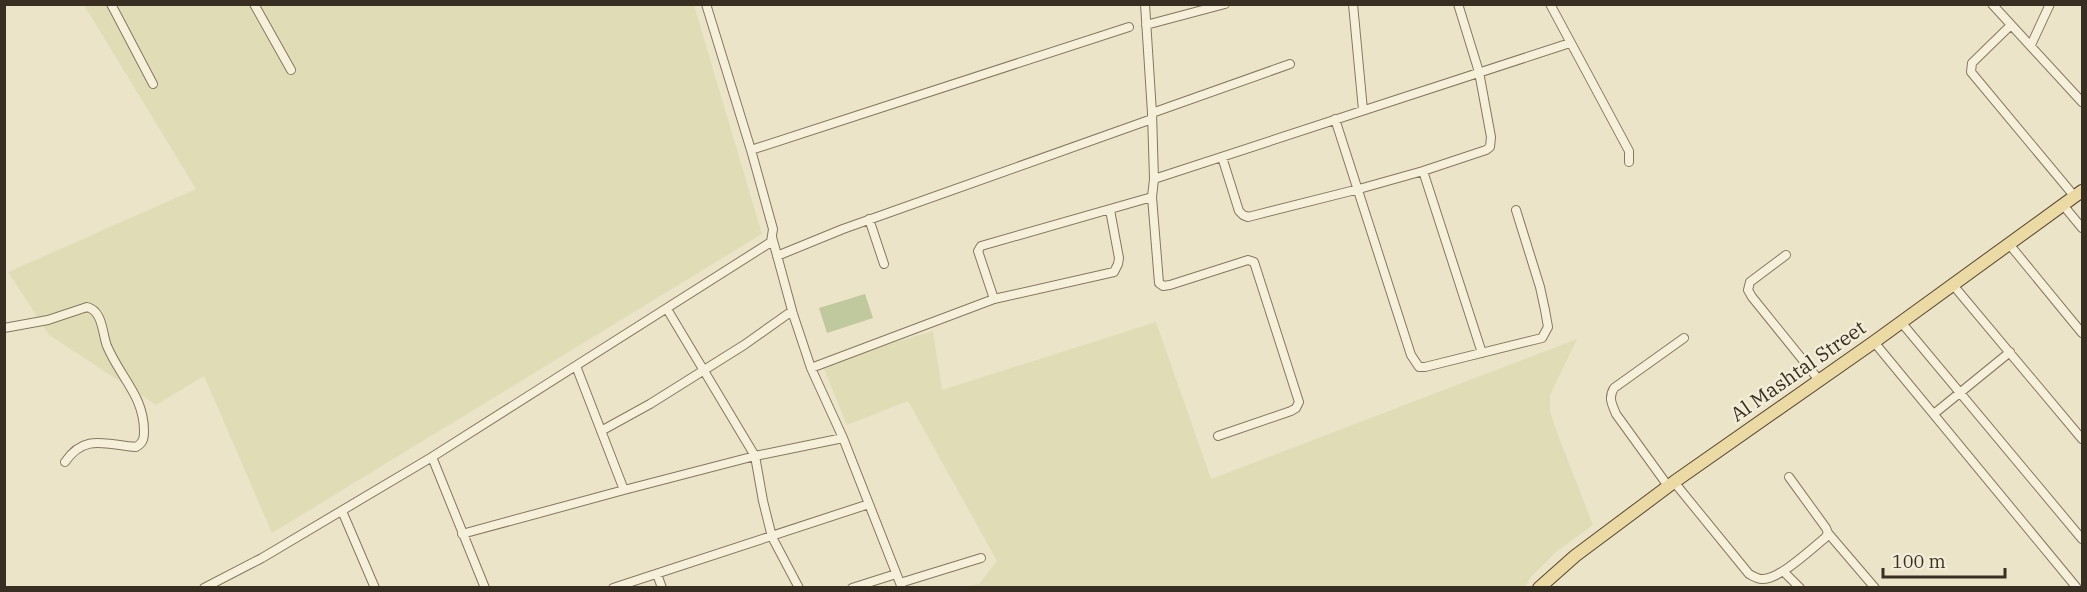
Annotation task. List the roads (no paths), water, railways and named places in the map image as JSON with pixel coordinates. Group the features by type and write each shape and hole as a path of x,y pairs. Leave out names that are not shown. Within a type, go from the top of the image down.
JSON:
{"main road":[{"name":"Al Mashtal Street","path":"1539,588 1575,556 1671,484 1874,342 2079,194"}],"street":[{"path":"111,4 153,84"},
{"path":"254,4 291,69"},
{"path":"204,588 262,558 432,457 771,242 773,229 706,4"},
{"path":"1145,4 1152,116 1154,179 1152,197 1160,283 1163,286 1248,260 1254,262 1299,402 1292,411 1218,436"},
{"path":"1146,25 1225,4"},
{"path":"1353,4 1363,110"},
{"path":"1222,157 1239,211 1248,217 1423,171 1486,150 1490,147 1491,137 1479,72 1458,4"},
{"path":"1550,4 1629,151 1629,162"},
{"path":"1992,4 2082,102"},
{"path":"2031,45 2050,4"},
{"path":"2011,25 1972,63 1971,72 2079,194"},
{"path":"751,150 1129,27"},
{"path":"1154,179 1570,42"},
{"path":"777,256 869,219 1290,64"},
{"path":"1335,119 1416,364 1419,367 1425,368 1542,338 1548,327 1540,286 1516,210"},
{"path":"1423,171 1482,353"},
{"path":"994,299 978,251 981,246 1152,197"},
{"path":"2063,205 2082,228"},
{"path":"811,368 994,299 1114,272 1119,258 1110,210"},
{"path":"869,219 884,264"},
{"path":"772,237 792,311 811,368 843,438 901,585 981,558"},
{"path":"2009,244 2082,333"},
{"path":"1786,255 1750,282 1748,290 1819,380"},
{"path":"1953,285 2082,439"},
{"path":"4,328 48,320 87,307 93,309 98,313 113,359 142,409 144,436 136,447 88,444 73,450 65,462"},
{"path":"667,309 755,456 772,537 799,588"},
{"path":"601,431 703,372 792,311"},
{"path":"1901,322 2082,539"},
{"path":"1684,338 1614,388 1610,401 1616,414 1671,484 1749,574 1761,579 1769,579 1783,571 1825,538 1828,533"},
{"path":"1874,342 2077,588"},
{"path":"1935,414 2010,352"},
{"path":"576,366 624,490"},
{"path":"462,534 755,456 843,438"},
{"path":"432,457 485,588"},
{"path":"1789,477 1828,533 1875,588"},
{"path":"613,588 869,504"},
{"path":"342,511 375,588"},
{"path":"1783,571 1800,588"},
{"path":"657,574 662,588"},
{"path":"852,588 896,574"}]}
